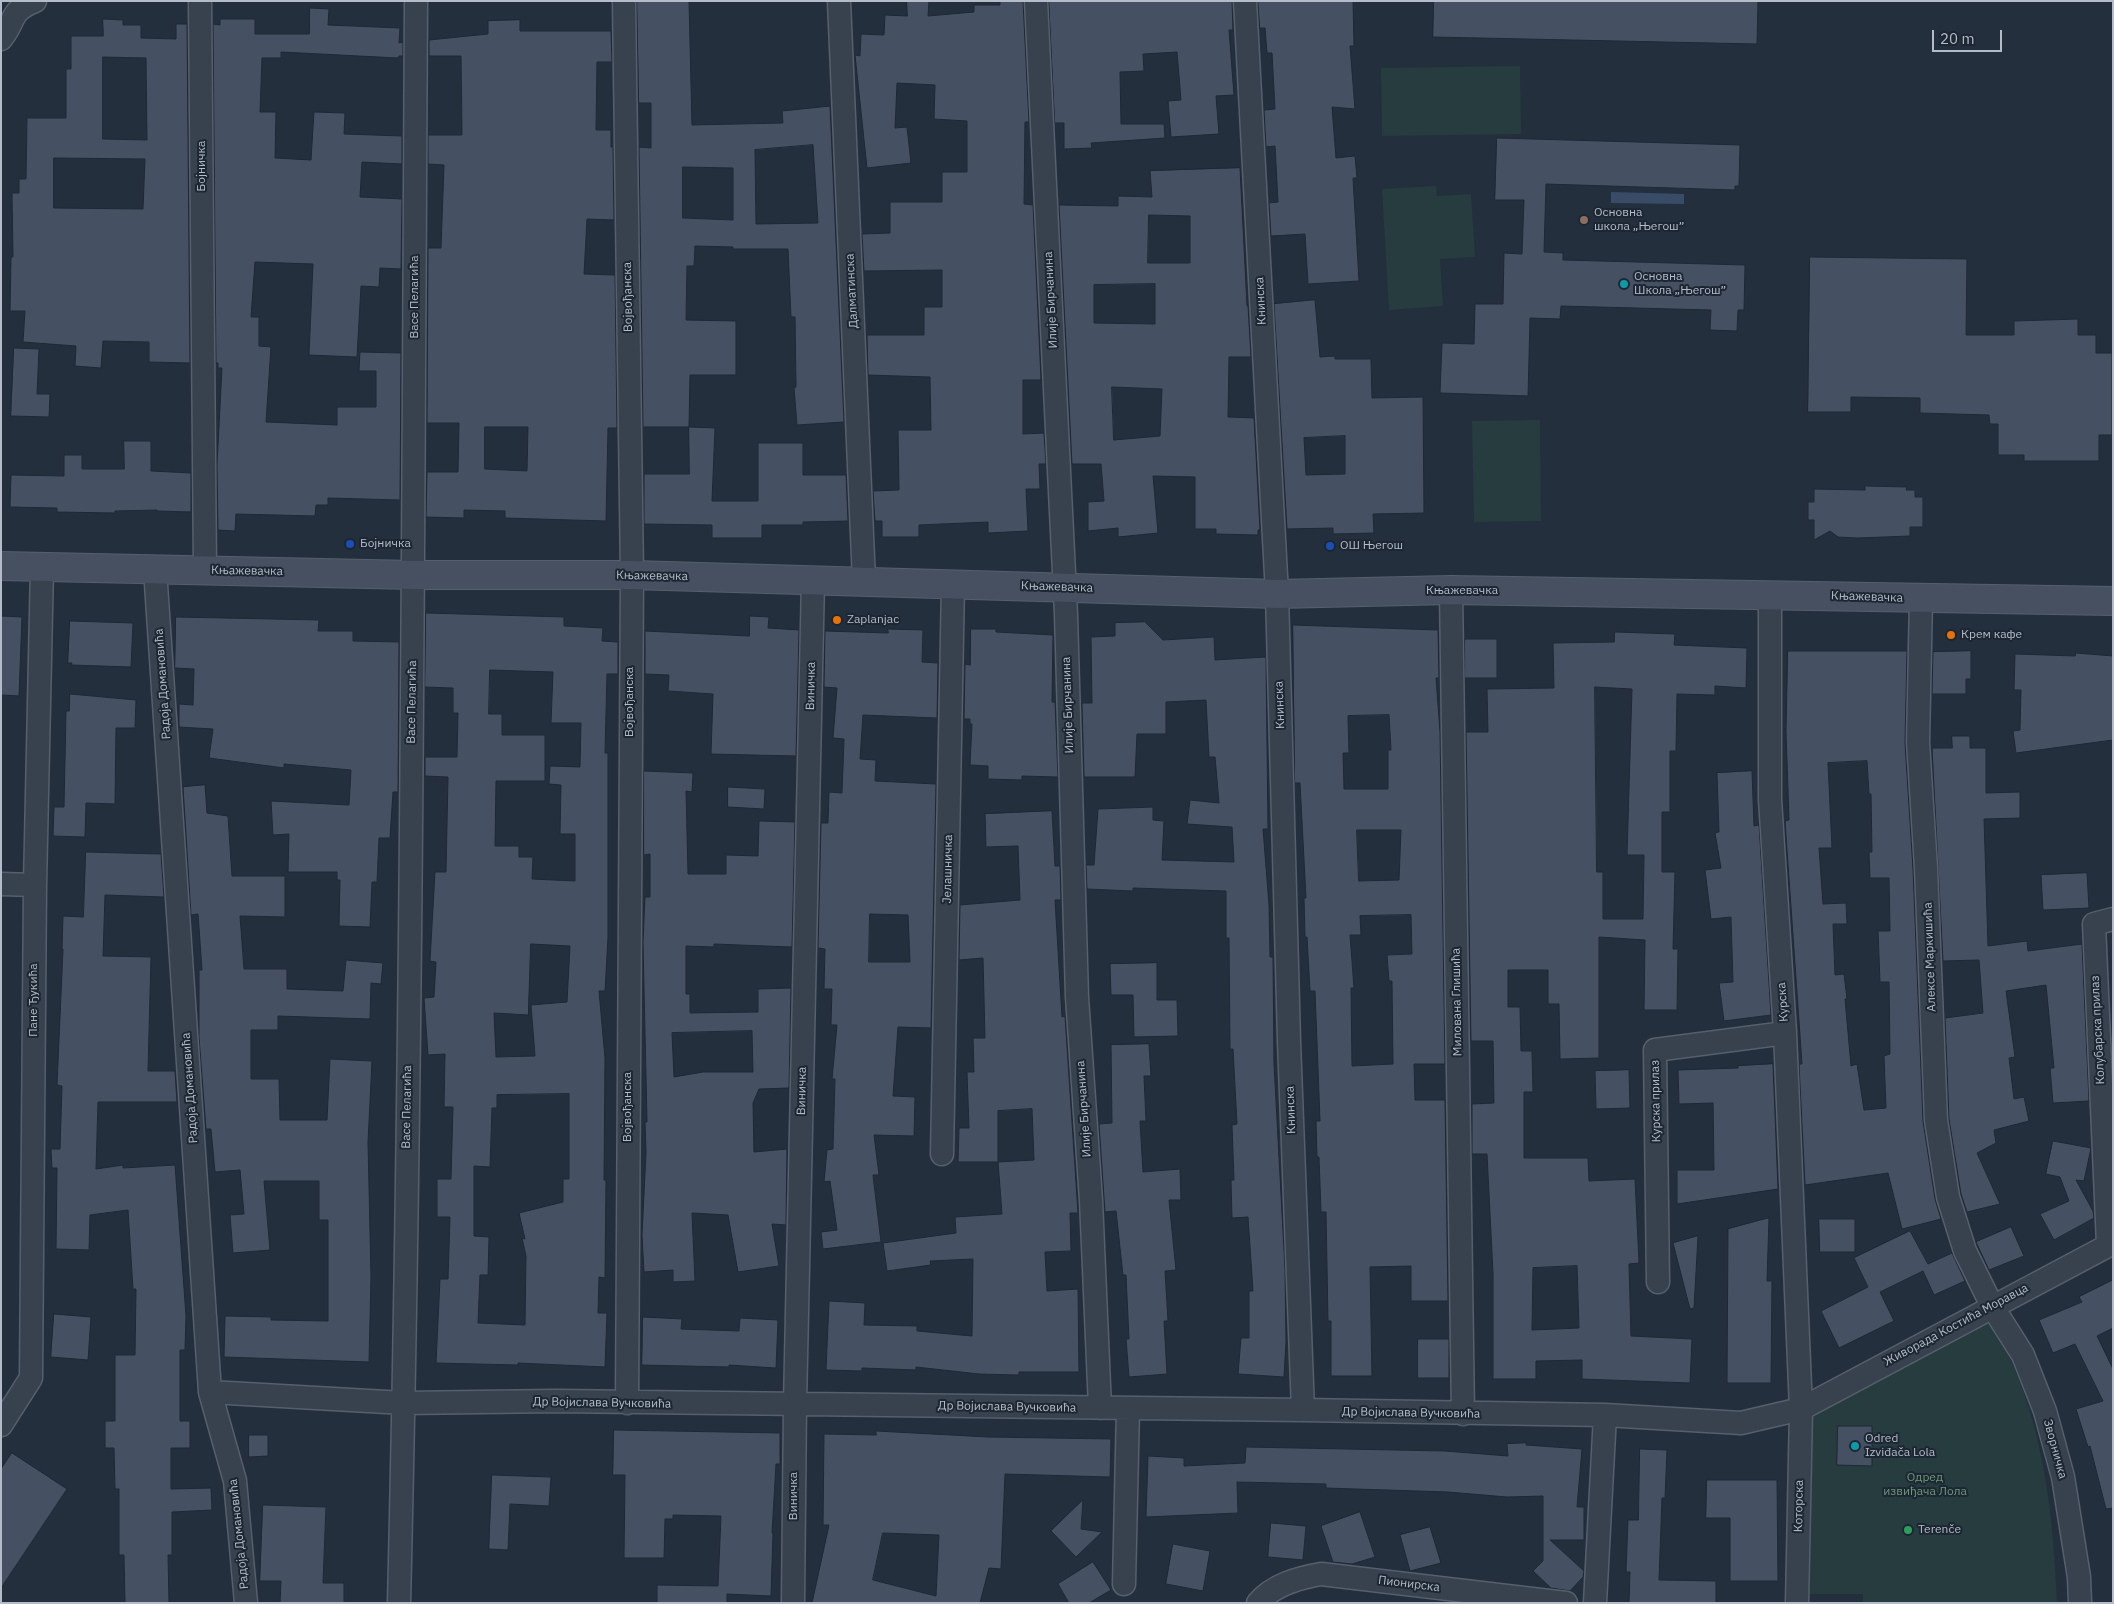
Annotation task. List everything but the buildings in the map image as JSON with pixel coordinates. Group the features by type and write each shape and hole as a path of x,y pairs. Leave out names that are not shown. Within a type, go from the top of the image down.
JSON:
{"main road":[{"name":"Књажевачка","path":"1,566 413,575 632,575 864,580 1277,594 1451,590 2113,601"}],"street":[{"path":"1,39 8,31 14,13 35,1"},
{"name":"Бојничка","path":"200,1 205,570"},
{"name":"Васе Пелагића","path":"399,1603 404,1403 413,575 416,1"},
{"name":"Војвођанска","path":"624,1 632,575 627,1403"},
{"name":"Далматинска","path":"839,1 864,580"},
{"name":"Илије Бирчанина","path":"1036,1 1064,588 1077,997 1091,1200 1100,1408"},
{"name":"Книнска","path":"1245,1 1277,594 1289,1041 1303,1410"},
{"name":"Пане Ђукића","path":"1,1426 31,1378 35,885 42,567"},
{"name":"Радоја Домановића","path":"155,569 210,1392 235,1481 246,1603"},
{"name":"Виничка","path":"793,1603 795,1404 813,580"},
{"name":"Јелашничка","path":"942,1154 953,584"},
{"name":"Милована Глишића","path":"1451,590 1463,1414"},
{"name":"Курска","path":"1770,596 1770,800 1785,1033 1801,1409"},
{"name":"Алексе Маркишића","path":"1921,599 1918,742 1926,868 1936,1120 1948,1197 1965,1251 1992,1306"},
{"path":"1,884 35,885"},
{"name":"Колубарска прилаз","path":"2111,1244 2094,924 2113,919"},
{"name":"Курска прилаз","path":"1658,1282 1655,1050 1785,1033"},
{"name":"Живорада Костића Моравца","path":"1801,1409 2111,1244"},
{"name":"Зворничка","path":"1992,1306 2023,1355 2045,1411 2063,1477 2076,1559 2080,1603"},
{"name":"Др Војислава Вучковића","path":"210,1392 404,1403 556,1401 1303,1410 1605,1415 1741,1423 1801,1409"},
{"path":"1124,1584 1128,1408"},
{"name":"Которска","path":"1797,1603 1801,1409"},
{"path":"1595,1603 1605,1415"},
{"name":"Пионирска","path":"1258,1603 1274,1589 1303,1577 1321,1574 1566,1603"}],"green space":[{"path":"1520,66 1521,134 1382,136 1381,68"},
{"path":"1436,186 1437,196 1471,194 1475,257 1440,259 1443,306 1389,310 1382,189"},
{"path":"1540,420 1541,521 1474,522 1472,421"},
{"name":"Одред извиђача Лола","path":"1988,1320 2012,1363 2033,1421 2046,1481 2050,1511 2057,1603 1863,1603 1863,1594 1802,1594 1801,1416"}],"water":[{"path":"1611,192 1684,194 1684,204 1611,203"}],"place":[{"name":"Основна школа „Његош”","path":"1584,220"},
{"name":"Основна Школа „Његош”","path":"1624,284"},
{"name":"Бојничка","path":"350,544"},
{"name":"ОШ Његош","path":"1330,546"},
{"name":"Zaplanjac","path":"837,620"},
{"name":"Крем кафе","path":"1951,635"},
{"name":"Odred Izviđača Lola","path":"1855,1446"},
{"name":"Terenče","path":"1908,1530"}]}
